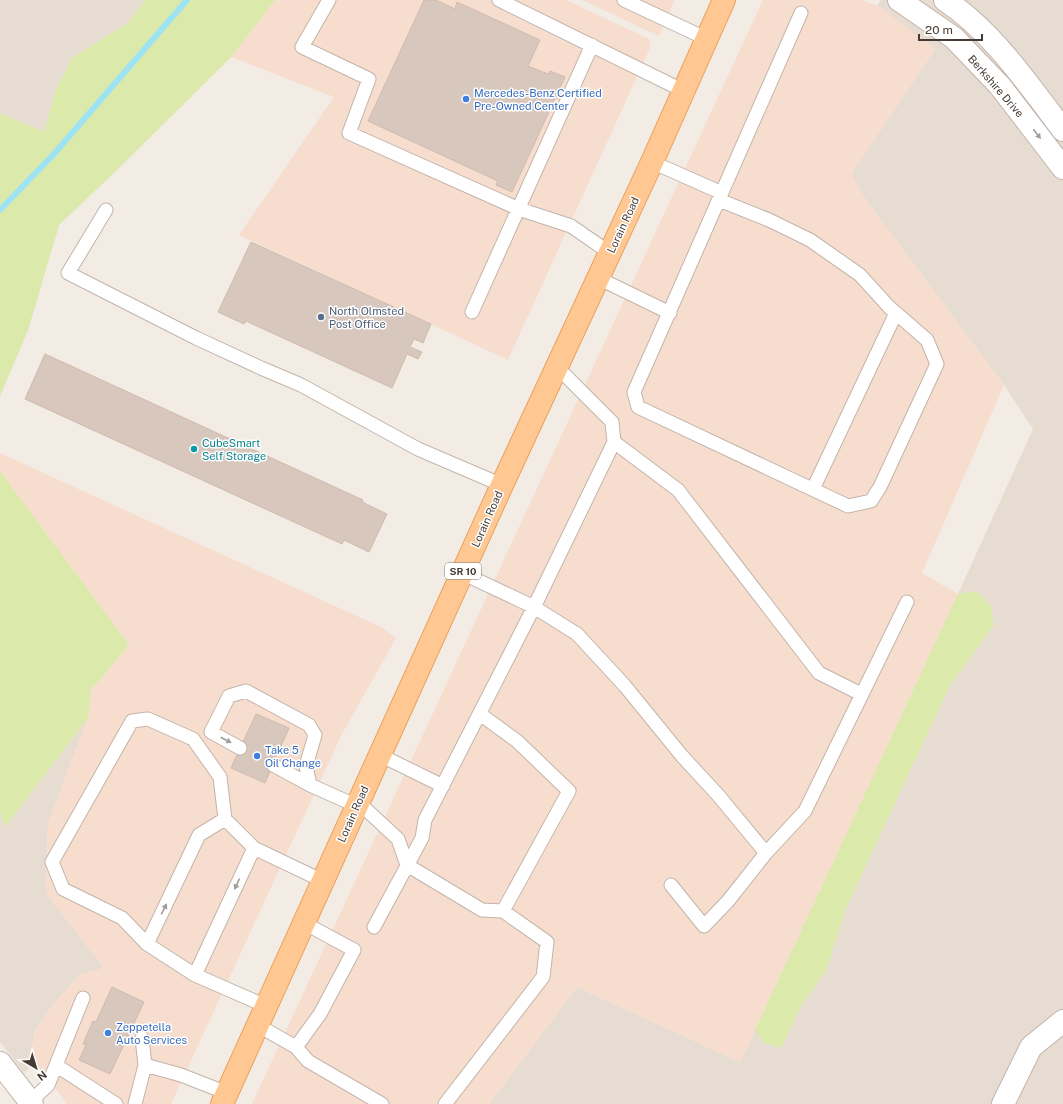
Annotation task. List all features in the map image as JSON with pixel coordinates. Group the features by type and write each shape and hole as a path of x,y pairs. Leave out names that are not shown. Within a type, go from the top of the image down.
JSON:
{"main road":[{"name":"Lorain Road","path":"224,1098 502,485 652,162 724,0"}],"street":[{"name":"Berkshire Drive","path":"899,0 954,38 1002,89 1063,168"},
{"path":"945,0 962,12 1020,75 1063,130"},
{"path":"1002,89 1020,75"},
{"path":"1003,1104 1031,1047 1063,1021"},
{"path":"0,1063 31,1103"}],"lane":[{"path":"329,0 302,47 369,79 349,133 519,209 571,226 610,253"},
{"path":"499,0 684,91"},
{"path":"624,0 639,3 707,39"},
{"path":"652,162 720,196 810,240 860,275 896,313 927,340 937,364 872,501 848,506 638,407 634,392 670,313 720,196 801,13"},
{"path":"472,312 592,45"},
{"path":"106,210 68,273 176,328 260,368 301,384 418,449 502,485"},
{"path":"598,278 670,313"},
{"path":"813,489 896,313"},
{"path":"374,927 422,838 425,820 534,607 614,442 612,422 557,367"},
{"path":"614,442 678,490 820,673 861,694"},
{"path":"462,573 534,607 577,634 625,686 682,756 718,795 766,853"},
{"path":"671,885 704,926 728,901 766,853 805,811 907,602"},
{"path":"240,748 211,732 229,696 246,691 309,725 315,735 306,766 310,784"},
{"path":"480,714 517,741 569,791 503,911"},
{"path":"322,881 254,848 225,820 220,777 193,738 148,719 132,721 52,862 63,888 122,918 147,944 261,1016 296,1047 308,1061 382,1104"},
{"path":"380,755 443,786"},
{"path":"273,765 310,784 357,804 398,839 407,865 482,910 503,911 547,942 543,977 445,1104"},
{"path":"147,944 199,836 225,820"},
{"path":"195,975 254,848"},
{"path":"296,1047 320,1014 354,950 304,923"},
{"path":"31,1103 48,1085 57,1066 83,998"},
{"path":"135,1104 145,1065 142,1038"},
{"path":"145,1065 181,1075 224,1098"},
{"path":"57,1066 116,1104"}],"shaded area":[{"path":"0,0 275,0 231,57 59,225 28,330 0,396"},
{"path":"275,0 566,0 649,39 650,48 508,360 239,235 334,97 231,57"},
{"path":"582,0 675,0 659,36"},
{"path":"763,0 863,0 880,7 935,49 851,174 863,196 1004,385 922,573 958,594 740,1062 577,987 489,1104 252,1104"},
{"path":"881,0 1063,0 1063,1104 489,1104 577,987 740,1062 958,594 1033,429 1004,385 863,196 851,174 935,49 876,8"},
{"path":"0,453 383,628 396,638 341,736 171,1104 67,1104 35,1062 31,1050 35,1030 57,1000 80,975 104,968 46,893 48,823 88,718 91,690 129,645 0,471"},
{"path":"0,471 88,718 48,823 46,893 104,968 80,975 57,1000 35,1030 31,1050 35,1062 24,1073 0,1042"}],"green space":[{"path":"145,0 275,0 231,57 59,225 28,330 0,396 0,113 44,132 56,89 72,58 129,22"},
{"path":"0,471 129,645 91,690 88,718 5,827 0,811"},
{"path":"976,591 991,606 994,625 949,687 845,911 826,971 801,1006 781,1048 764,1043 755,1030 958,594"}],"building":[{"name":"Mercedes-Benz Certified Pre-Owned Center","path":"424,0 436,0 455,9 457,2 540,40 528,66 548,74 550,71 565,77 512,192 496,185 498,181 368,121"},
{"name":"North Olmsted Post Office","path":"251,242 431,324 423,343 414,339 410,347 422,352 418,359 407,354 392,388 246,321 244,324 218,312"},
{"name":"CubeSmart Self Storage","path":"45,354 363,500 362,502 387,514 369,552 344,540 342,544 25,399"},
{"name":"Take 5 Oil Change","path":"256,714 289,728 265,783 231,768"},
{"name":"Zeppetella Auto Services","path":"112,987 144,1002 110,1074 79,1060 86,1045 83,1044 93,1021 96,1022"}],"waterway":[{"path":"0,210 53,155 187,0"}],"place":[{"name":"Mercedes-Benz Certified Pre-Owned Center","path":"466,99"},
{"name":"North Olmsted Post Office","path":"321,317"},
{"name":"CubeSmart Self Storage","path":"194,449"},
{"name":"Take 5 Oil Change","path":"257,756"},
{"name":"Zeppetella Auto Services","path":"108,1033"}]}
